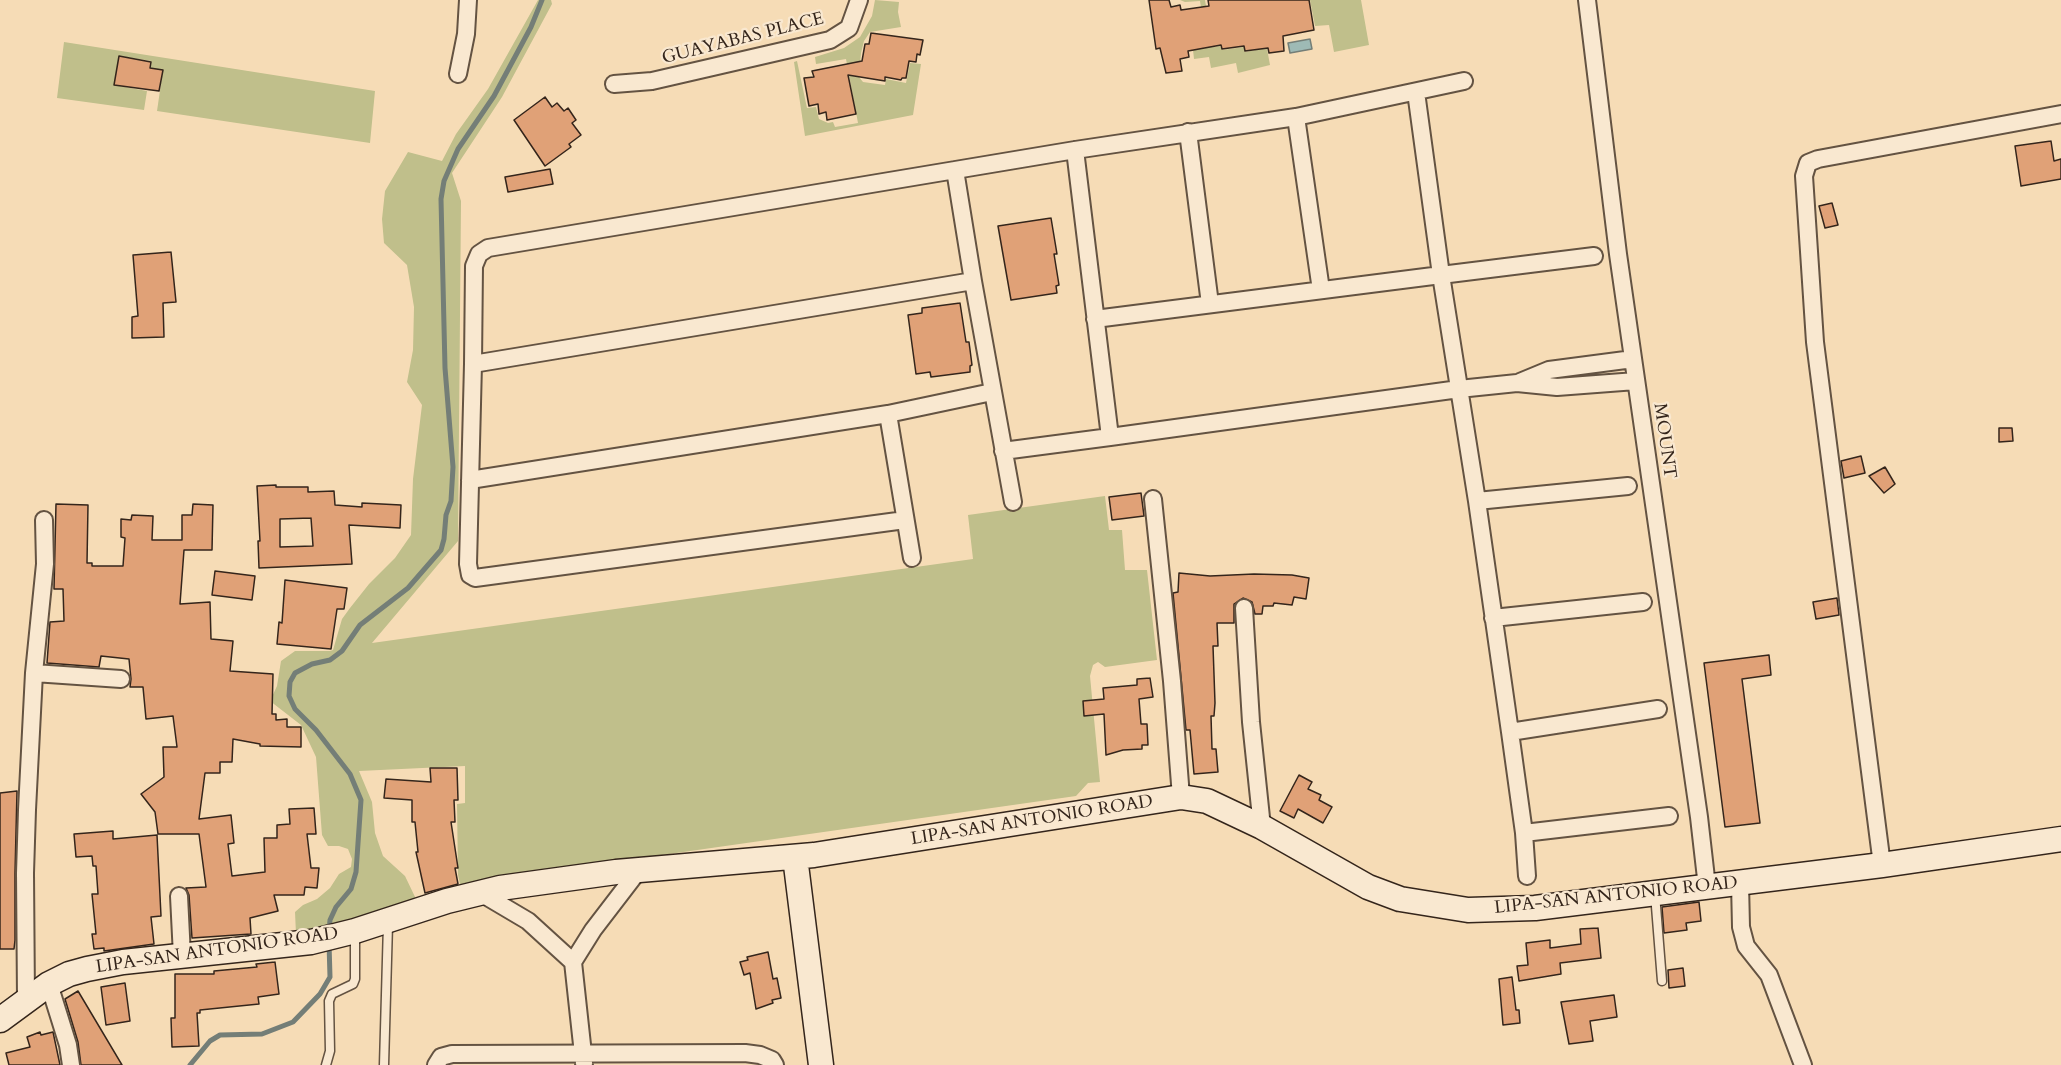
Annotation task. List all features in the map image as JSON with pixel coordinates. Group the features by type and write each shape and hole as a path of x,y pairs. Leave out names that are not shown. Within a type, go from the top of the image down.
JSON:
{"main road":[{"name":"LIPA-SAN ANTONIO ROAD","path":"0,1020 49,984 69,974 104,965 311,942 352,932 478,892 639,870 795,856 1181,798 1207,801 1262,827 1368,887 1400,899 1468,910 1535,908 1882,865 2061,839"},
{"path":"795,856 821,1065"}],"street":[{"path":"458,74 466,34 468,0"},
{"name":"GUAYABAS PLACE","path":"614,84 652,81 830,40 849,28 859,0"},
{"name":"MOUNT","path":"1587,0 1611,206 1707,887"},
{"path":"905,520 475,578 470,575 468,564 474,266 478,254 488,248 1075,150 1296,117 1464,81"},
{"path":"1416,92 1441,275 1477,501 1510,732 1524,833 1527,876"},
{"path":"1882,865 1815,342 1804,176 1808,163 1818,159 2061,114"},
{"path":"1296,117 1321,290"},
{"path":"1188,132 1210,304"},
{"path":"1075,150 1110,437"},
{"path":"955,170 1013,502"},
{"path":"1095,320 1593,256"},
{"path":"473,364 973,281"},
{"path":"1517,383 1549,370 1633,359"},
{"path":"1004,451 1459,389 1517,383 1557,387 1636,381"},
{"path":"470,480 888,414 993,392"},
{"path":"888,414 912,558"},
{"path":"1477,501 1628,486"},
{"path":"1153,499 1172,681 1181,798"},
{"path":"26,1000 25,873 34,674 45,564 44,520"},
{"path":"1493,618 1643,602"},
{"path":"1244,608 1251,722 1262,827"},
{"path":"34,674 121,679"},
{"path":"1510,732 1658,709"},
{"path":"1524,833 1669,816"},
{"path":"584,1060 573,962 592,930 639,870"},
{"path":"1740,883 1741,927 1746,946 1769,975 1803,1065"},
{"path":"478,892 528,921 573,962"},
{"path":"179,896 183,956"},
{"path":"49,984 68,1045 71,1065"},
{"path":"436,1065 441,1057 452,1054 510,1059 584,1060 745,1053 760,1054 772,1060 775,1065"}],"lane":[{"path":"1655,893 1662,981"},
{"path":"384,1065 388,921"},
{"path":"326,1065 330,1051 329,1001 332,994 353,984 355,979 352,932"}],"shaded area":[{"path":"538,0 551,0 552,4 502,97 452,173 461,201 458,541 372,643 973,559 968,515 1105,496 1109,530 1122,530 1125,570 1147,570 1157,660 1105,667 1098,662 1093,665 1090,676 1100,782 1088,783 1076,796 543,872 464,887 460,884 458,875 457,804 465,803 465,766 359,771 372,802 375,833 383,856 405,876 416,899 354,924 296,934 295,912 330,888 339,874 351,867 352,859 348,849 328,846 322,835 316,757 301,725 270,701 277,686 281,661 295,651 333,650 342,619 369,584 395,558 411,535 413,479 422,405 407,382 413,350 414,307 407,265 384,243 382,219 385,191 408,152 442,161 456,134 488,89"},
{"path":"875,0 899,2 901,27 870,32 864,41 861,53 859,77 863,82 885,85 886,79 906,83 910,63 921,64 913,115 805,136 794,62 797,61 807,108 816,107 819,119 828,123 833,122 835,127 858,123 846,59 816,64 815,57 844,48 860,37 872,16"},
{"path":"1180,0 1205,0 1213,47 1220,46 1222,50 1244,47 1245,52 1261,49 1255,14 1258,0 1270,65 1238,73 1236,63 1211,68 1209,57 1194,59 1192,41 1206,39 1200,1"},
{"path":"1310,0 1361,0 1369,45 1334,52 1329,25 1315,26"},
{"path":"64,42 375,91 370,143 157,111 163,70 150,68 151,61 120,56 114,85 147,91 144,110 57,98"}],"water":[{"path":"1310,39 1312,49 1290,53 1288,43"}],"building":[{"path":"1149,0 1169,0 1171,7 1180,5 1181,10 1209,6 1208,0 1309,0 1314,30 1283,36 1284,51 1269,53 1268,48 1245,51 1244,46 1222,49 1221,45 1188,51 1189,57 1180,59 1182,71 1166,73 1160,48 1156,49"},
{"path":"871,33 923,40 920,55 917,54 916,62 909,61 906,78 901,80 885,77 885,81 848,75 856,114 827,120 826,112 819,114 818,104 809,106 804,78 814,77 812,71 862,61 865,44 869,44"},
{"path":"119,56 151,62 150,68 163,70 159,91 114,85"},
{"path":"545,97 552,107 557,103 564,111 568,108 576,120 572,123 581,135 569,144 571,147 545,166 514,120"},
{"path":"2051,141 2054,161 2061,159 2061,179 2021,186 2015,146"},
{"path":"550,169 553,184 508,192 505,177"},
{"path":"1832,203 1838,225 1825,228 1819,206"},
{"path":"1051,218 1057,254 1054,254 1059,285 1056,286 1057,293 1011,300 998,226"},
{"path":"171,252 176,302 163,303 164,337 132,338 132,317 138,316 133,255"},
{"path":"960,303 966,342 969,342 972,365 970,372 931,377 930,372 916,374 908,315 922,313 922,308"},
{"path":"1999,428 2012,428 2013,441 1999,442"},
{"path":"1861,456 1865,473 1844,478 1841,461"},
{"path":"1885,467 1895,484 1884,493 1869,476"},
{"path":"257,486 308,487 308,492 334,491 335,505 362,507 362,503 401,505 400,528 349,525 352,564 259,568","holes":["311,518 313,546 280,547 280,519"]},
{"path":"1141,493 1144,516 1112,520 1109,497"},
{"path":"56,504 88,505 87,563 92,563 92,566 123,566 125,538 121,537 121,519 131,520 132,515 153,516 152,540 182,540 182,515 192,515 193,504 213,505 212,550 184,550 180,604 210,602 211,639 233,641 230,671 273,674 272,714 276,714 276,720 287,719 287,727 301,727 301,747 260,746 260,744 233,739 232,762 220,762 220,773 205,773 199,819 231,815 234,843 228,844 232,876 265,872 264,838 277,838 277,825 290,824 289,809 314,808 316,834 307,834 311,868 319,868 317,888 305,887 304,895 274,895 278,911 250,918 251,934 192,938 189,895 186,888 206,887 199,834 158,834 155,812 141,794 164,777 163,747 177,747 173,716 146,719 143,687 130,687 129,659 101,656 99,667 47,663 50,622 64,621 63,589 54,589"},
{"path":"215,571 255,576 252,600 212,595"},
{"path":"1179,573 1210,576 1292,575 1309,578 1306,599 1294,597 1292,605 1274,603 1273,606 1263,606 1262,614 1255,614 1252,602 1243,598 1234,604 1234,623 1217,623 1218,646 1213,646 1215,703 1214,716 1211,716 1212,749 1216,749 1218,772 1194,774 1190,730 1186,730 1173,593 1178,592"},
{"path":"285,580 347,588 344,609 337,609 331,649 277,644 279,622 282,623"},
{"path":"1837,598 1839,615 1816,619 1813,602"},
{"path":"1769,655 1771,675 1742,679 1760,823 1725,827 1704,663"},
{"path":"1150,678 1153,697 1139,699 1141,724 1147,724 1148,745 1142,745 1142,749 1123,750 1106,755 1104,714 1084,716 1083,701 1104,699 1103,688 1137,685 1137,679"},
{"path":"430,768 457,768 458,800 454,800 455,822 451,822 458,884 425,893 416,852 418,852 415,822 412,822 412,800 384,798 386,779 431,782"},
{"path":"1299,775 1312,782 1308,789 1321,795 1319,800 1332,807 1323,823 1298,809 1294,818 1280,811"},
{"path":"17,791 15,940 14,949 0,949 0,793"},
{"path":"113,831 113,839 157,835 161,916 151,917 154,944 104,951 104,948 94,949 92,934 96,934 92,894 98,894 96,866 93,866 92,856 76,857 74,834"},
{"path":"1699,902 1701,921 1686,923 1687,930 1664,933 1662,907"},
{"path":"1598,928 1601,958 1560,963 1561,974 1519,981 1517,966 1528,965 1526,943 1550,940 1550,948 1581,944 1580,929"},
{"path":"768,952 773,979 777,978 781,998 756,1009 750,973 744,975 740,962 748,960 747,957"},
{"path":"275,962 279,994 258,997 259,1004 200,1010 200,1013 197,1013 199,1046 172,1047 171,1018 175,1018 175,974 214,974 214,971 257,967 256,964"},
{"path":"1683,968 1685,986 1669,988 1668,970"},
{"path":"1512,977 1520,1023 1503,1025 1499,979"},
{"path":"125,983 130,1021 106,1025 101,987"},
{"path":"78,991 122,1065 81,1065 78,1042 65,999"},
{"path":"1614,995 1617,1017 1590,1021 1593,1041 1569,1044 1561,1002"},
{"path":"40,1032 41,1035 53,1032 60,1065 9,1065 6,1053 30,1047 27,1037"}],"waterway":[{"path":"329,931 330,920 336,907 351,889 356,872 361,800 350,774 316,730 295,709 289,696 290,682 295,673 312,664 330,660 342,651 360,625 408,588 441,550 446,515 451,501 453,467 445,368 441,199 444,181 458,149 494,96 531,27 542,0"},
{"path":"190,1065 210,1041 220,1035 262,1034 293,1022 320,994 330,977 329,943"}]}
